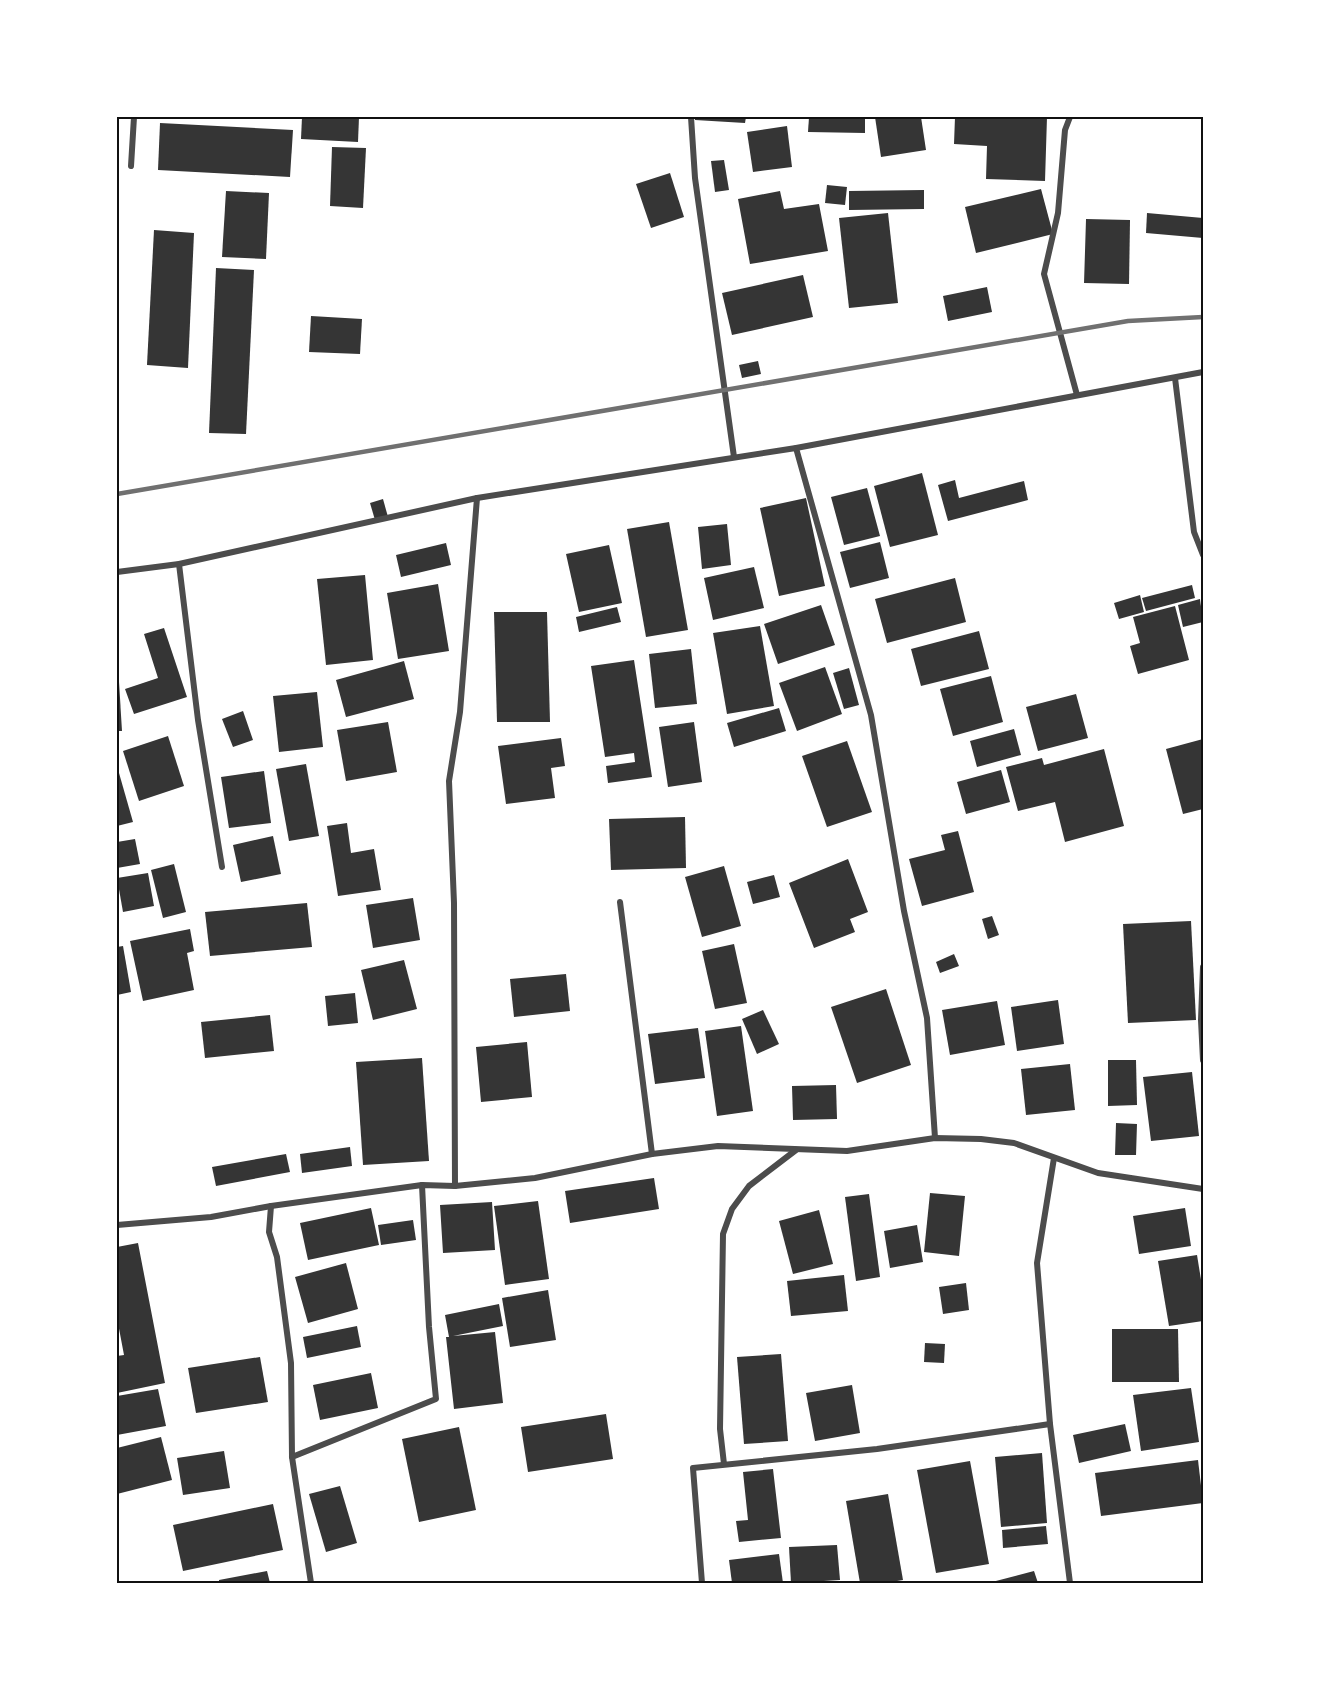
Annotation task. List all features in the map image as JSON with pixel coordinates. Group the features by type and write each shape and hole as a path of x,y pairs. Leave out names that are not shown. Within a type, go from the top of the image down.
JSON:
{"street":[{"path":"131,166 134,117"},
{"path":"691,117 695,178 734,457"},
{"path":"1070,117 1065,130 1058,213 1044,274 1077,396"},
{"path":"117,572 179,564 477,498 796,447 1203,372"},
{"path":"1175,378 1194,532 1203,555"},
{"path":"796,447 871,715 904,911 927,1018 935,1138"},
{"path":"456,1186 454,903 449,781 460,712 477,498"},
{"path":"179,564 198,720 222,867"},
{"path":"620,902 652,1154"},
{"path":"1203,967 1201,1020 1203,1060"},
{"path":"117,1225 211,1217 271,1206 422,1185 456,1186 535,1178 652,1154 718,1146 847,1150 935,1138 981,1139 1014,1143 1098,1173 1203,1188"},
{"path":"724,1464 720,1430 723,1234 732,1209 749,1186 796,1150"},
{"path":"1054,1158 1037,1263 1050,1424 1070,1583"},
{"path":"292,1457 436,1399 429,1327 422,1185"},
{"path":"271,1206 269,1232 277,1257 291,1363 292,1457 311,1583"},
{"path":"702,1583 693,1468 877,1449 1050,1424"}],"building":[{"path":"302,117 359,117 358,142 301,139"},
{"path":"695,117 746,117 745,123 695,120"},
{"path":"809,117 865,117 865,133 808,132"},
{"path":"875,117 921,117 926,150 881,157"},
{"path":"955,117 1047,117 1045,181 986,179 987,146 954,144"},
{"path":"160,123 293,130 290,177 158,170"},
{"path":"787,126 792,167 753,172 747,132"},
{"path":"332,147 366,148 363,208 330,206"},
{"path":"724,160 729,190 715,192 711,161"},
{"path":"670,173 684,217 651,228 636,184"},
{"path":"827,185 847,187 845,205 825,203"},
{"path":"1041,189 1053,234 976,253 965,207"},
{"path":"924,190 924,209 849,210 849,191"},
{"path":"226,191 269,193 266,259 222,257"},
{"path":"780,191 784,209 819,204 828,251 750,264 738,199"},
{"path":"888,213 898,303 849,308 839,218"},
{"path":"1147,213 1203,218 1203,238 1146,233"},
{"path":"1086,219 1130,220 1129,284 1084,283"},
{"path":"154,230 194,233 188,368 147,365"},
{"path":"216,268 254,270 246,434 209,433"},
{"path":"803,275 813,317 732,335 722,293"},
{"path":"987,287 992,312 948,321 943,296"},
{"path":"311,316 362,319 360,354 309,352"},
{"path":"758,361 761,374 742,378 739,365"},
{"path":"922,473 938,535 890,547 874,486"},
{"path":"955,480 959,498 1024,481 1028,500 948,521 938,485"},
{"path":"867,488 880,536 844,545 831,497"},
{"path":"806,498 825,586 779,596 760,508"},
{"path":"383,499 388,517 375,520 370,503"},
{"path":"669,522 688,630 646,637 627,529"},
{"path":"727,524 731,565 702,569 698,527"},
{"path":"880,542 889,578 850,588 840,552"},
{"path":"446,543 451,565 401,577 396,555"},
{"path":"609,545 622,603 579,612 566,554"},
{"path":"754,567 764,608 713,620 704,578"},
{"path":"365,575 373,660 326,665 317,579"},
{"path":"955,578 966,622 887,643 875,599"},
{"path":"438,584 449,651 398,659 387,593"},
{"path":"1192,585 1195,598 1146,611 1142,598"},
{"path":"1140,595 1144,612 1119,619 1114,603"},
{"path":"1200,599 1203,622 1183,627 1178,605"},
{"path":"821,605 835,645 778,664 764,624"},
{"path":"1175,606 1189,660 1138,674 1130,646 1140,643 1133,617"},
{"path":"617,607 621,622 579,632 576,617"},
{"path":"494,612 547,612 550,722 497,722"},
{"path":"760,626 774,706 727,714 713,633"},
{"path":"164,628 187,697 134,714 125,689 158,678 144,634"},
{"path":"979,631 989,669 921,686 911,649"},
{"path":"691,649 697,704 655,708 649,654"},
{"path":"634,660 652,777 608,783 606,766 635,762 634,753 605,757 591,666"},
{"path":"404,661 414,699 346,717 336,680"},
{"path":"825,667 842,714 797,731 779,683"},
{"path":"849,668 859,705 844,709 833,673"},
{"path":"991,676 1003,722 953,736 940,689"},
{"path":"117,682 119,682 122,731 117,731"},
{"path":"317,692 323,747 279,752 273,696"},
{"path":"1076,694 1088,738 1038,751 1026,707"},
{"path":"779,708 786,731 734,747 727,723"},
{"path":"243,711 253,740 233,747 222,719"},
{"path":"388,722 397,772 346,781 337,730"},
{"path":"694,722 702,782 668,787 659,727"},
{"path":"1014,729 1021,755 977,767 970,741"},
{"path":"168,736 184,786 139,801 123,751"},
{"path":"561,738 565,766 551,768 555,798 506,804 498,746"},
{"path":"1203,739 1203,809 1183,814 1166,749"},
{"path":"847,741 872,812 827,827 802,756"},
{"path":"1104,749 1124,826 1065,842 1055,802 1018,811 1006,767 1042,758 1044,765"},
{"path":"306,764 319,836 289,841 276,769"},
{"path":"117,766 133,822 117,826"},
{"path":"1001,770 1010,802 966,814 957,782"},
{"path":"264,771 271,823 229,828 221,777"},
{"path":"685,817 686,868 611,870 609,819"},
{"path":"347,823 351,853 374,849 381,890 338,896 327,826"},
{"path":"958,831 974,892 922,906 909,859 945,850 941,835"},
{"path":"273,836 281,874 241,882 233,845"},
{"path":"135,839 140,864 117,868 117,842"},
{"path":"848,859 868,912 850,919 855,932 814,948 789,883"},
{"path":"174,864 186,912 163,918 151,870"},
{"path":"724,866 741,926 702,937 685,877"},
{"path":"148,873 154,906 123,912 117,878"},
{"path":"774,875 780,897 753,904 747,882"},
{"path":"413,898 420,940 373,948 366,905"},
{"path":"307,903 312,947 210,956 205,912"},
{"path":"992,916 999,935 988,939 982,919"},
{"path":"1191,921 1196,1020 1128,1023 1123,924"},
{"path":"190,929 194,951 187,953 194,990 143,1001 130,941"},
{"path":"734,944 747,1003 715,1009 702,951"},
{"path":"123,946 131,992 117,995 117,947"},
{"path":"954,954 959,966 940,973 936,962"},
{"path":"404,960 417,1009 373,1020 361,970"},
{"path":"566,974 570,1011 514,1017 510,979"},
{"path":"886,989 911,1065 857,1083 831,1007"},
{"path":"355,993 358,1023 328,1026 325,996"},
{"path":"1058,1000 1064,1044 1017,1051 1011,1007"},
{"path":"997,1001 1005,1045 950,1055 942,1010"},
{"path":"763,1010 779,1044 757,1054 742,1019"},
{"path":"270,1015 274,1051 205,1058 201,1022"},
{"path":"741,1026 753,1111 717,1116 705,1031"},
{"path":"698,1028 705,1078 655,1084 648,1034"},
{"path":"527,1042 532,1097 481,1102 476,1047"},
{"path":"422,1058 429,1161 363,1165 356,1062"},
{"path":"1108,1060 1136,1060 1137,1105 1108,1106"},
{"path":"1070,1064 1075,1110 1026,1115 1021,1069"},
{"path":"1192,1072 1199,1136 1151,1141 1143,1077"},
{"path":"836,1085 837,1119 793,1120 792,1086"},
{"path":"1116,1123 1137,1124 1136,1155 1115,1155"},
{"path":"350,1147 352,1166 302,1173 300,1154"},
{"path":"286,1154 290,1172 216,1186 212,1167"},
{"path":"654,1178 659,1209 570,1223 565,1191"},
{"path":"930,1193 965,1196 959,1256 924,1252"},
{"path":"869,1194 880,1277 856,1281 845,1197"},
{"path":"538,1201 549,1279 505,1285 494,1206"},
{"path":"492,1202 495,1250 443,1253 440,1205"},
{"path":"371,1208 379,1245 308,1260 300,1223"},
{"path":"1185,1208 1191,1246 1139,1254 1133,1216"},
{"path":"819,1210 833,1264 793,1274 779,1221"},
{"path":"413,1220 416,1240 381,1245 378,1225"},
{"path":"917,1225 923,1262 890,1268 884,1231"},
{"path":"138,1243 165,1383 117,1393 117,1356 124,1355 117,1318 117,1247"},
{"path":"1197,1255 1203,1292 1203,1321 1169,1326 1158,1261"},
{"path":"346,1263 358,1309 308,1323 295,1277"},
{"path":"844,1275 848,1311 791,1316 787,1281"},
{"path":"966,1283 969,1310 943,1314 939,1287"},
{"path":"548,1290 556,1340 510,1347 502,1298"},
{"path":"499,1304 503,1326 453,1336 495,1332 503,1403 454,1409 446,1337 449,1337 445,1315"},
{"path":"357,1326 361,1347 307,1358 303,1337"},
{"path":"1112,1329 1178,1329 1179,1382 1112,1382"},
{"path":"925,1343 945,1344 944,1363 924,1362"},
{"path":"781,1354 788,1441 744,1444 737,1357"},
{"path":"260,1357 268,1402 196,1413 188,1368"},
{"path":"371,1373 378,1408 320,1420 313,1385"},
{"path":"852,1385 860,1433 815,1441 806,1393"},
{"path":"1191,1388 1199,1442 1141,1451 1133,1395"},
{"path":"158,1389 166,1426 117,1435 117,1396"},
{"path":"606,1414 613,1459 528,1472 521,1427"},
{"path":"1125,1424 1131,1451 1079,1463 1073,1435"},
{"path":"459,1427 476,1510 419,1522 402,1439"},
{"path":"161,1437 172,1480 117,1494 117,1448"},
{"path":"224,1451 230,1488 183,1495 177,1458"},
{"path":"1042,1453 1047,1523 1001,1527 995,1457"},
{"path":"1198,1460 1203,1503 1101,1516 1095,1473"},
{"path":"970,1461 989,1564 936,1573 917,1470"},
{"path":"773,1469 781,1538 739,1542 736,1521 748,1520 743,1472"},
{"path":"340,1486 357,1543 326,1552 309,1494"},
{"path":"888,1494 903,1580 860,1583 846,1501"},
{"path":"273,1504 283,1550 183,1571 173,1525"},
{"path":"1046,1526 1048,1544 1003,1548 1002,1530"},
{"path":"837,1545 840,1580 791,1583 789,1547"},
{"path":"779,1554 783,1583 732,1583 729,1560"},
{"path":"267,1571 270,1583 219,1583 219,1580"},
{"path":"1034,1571 1038,1583 992,1583 992,1582"}],"railway":[{"path":"117,494 1128,321 1203,317"}]}
